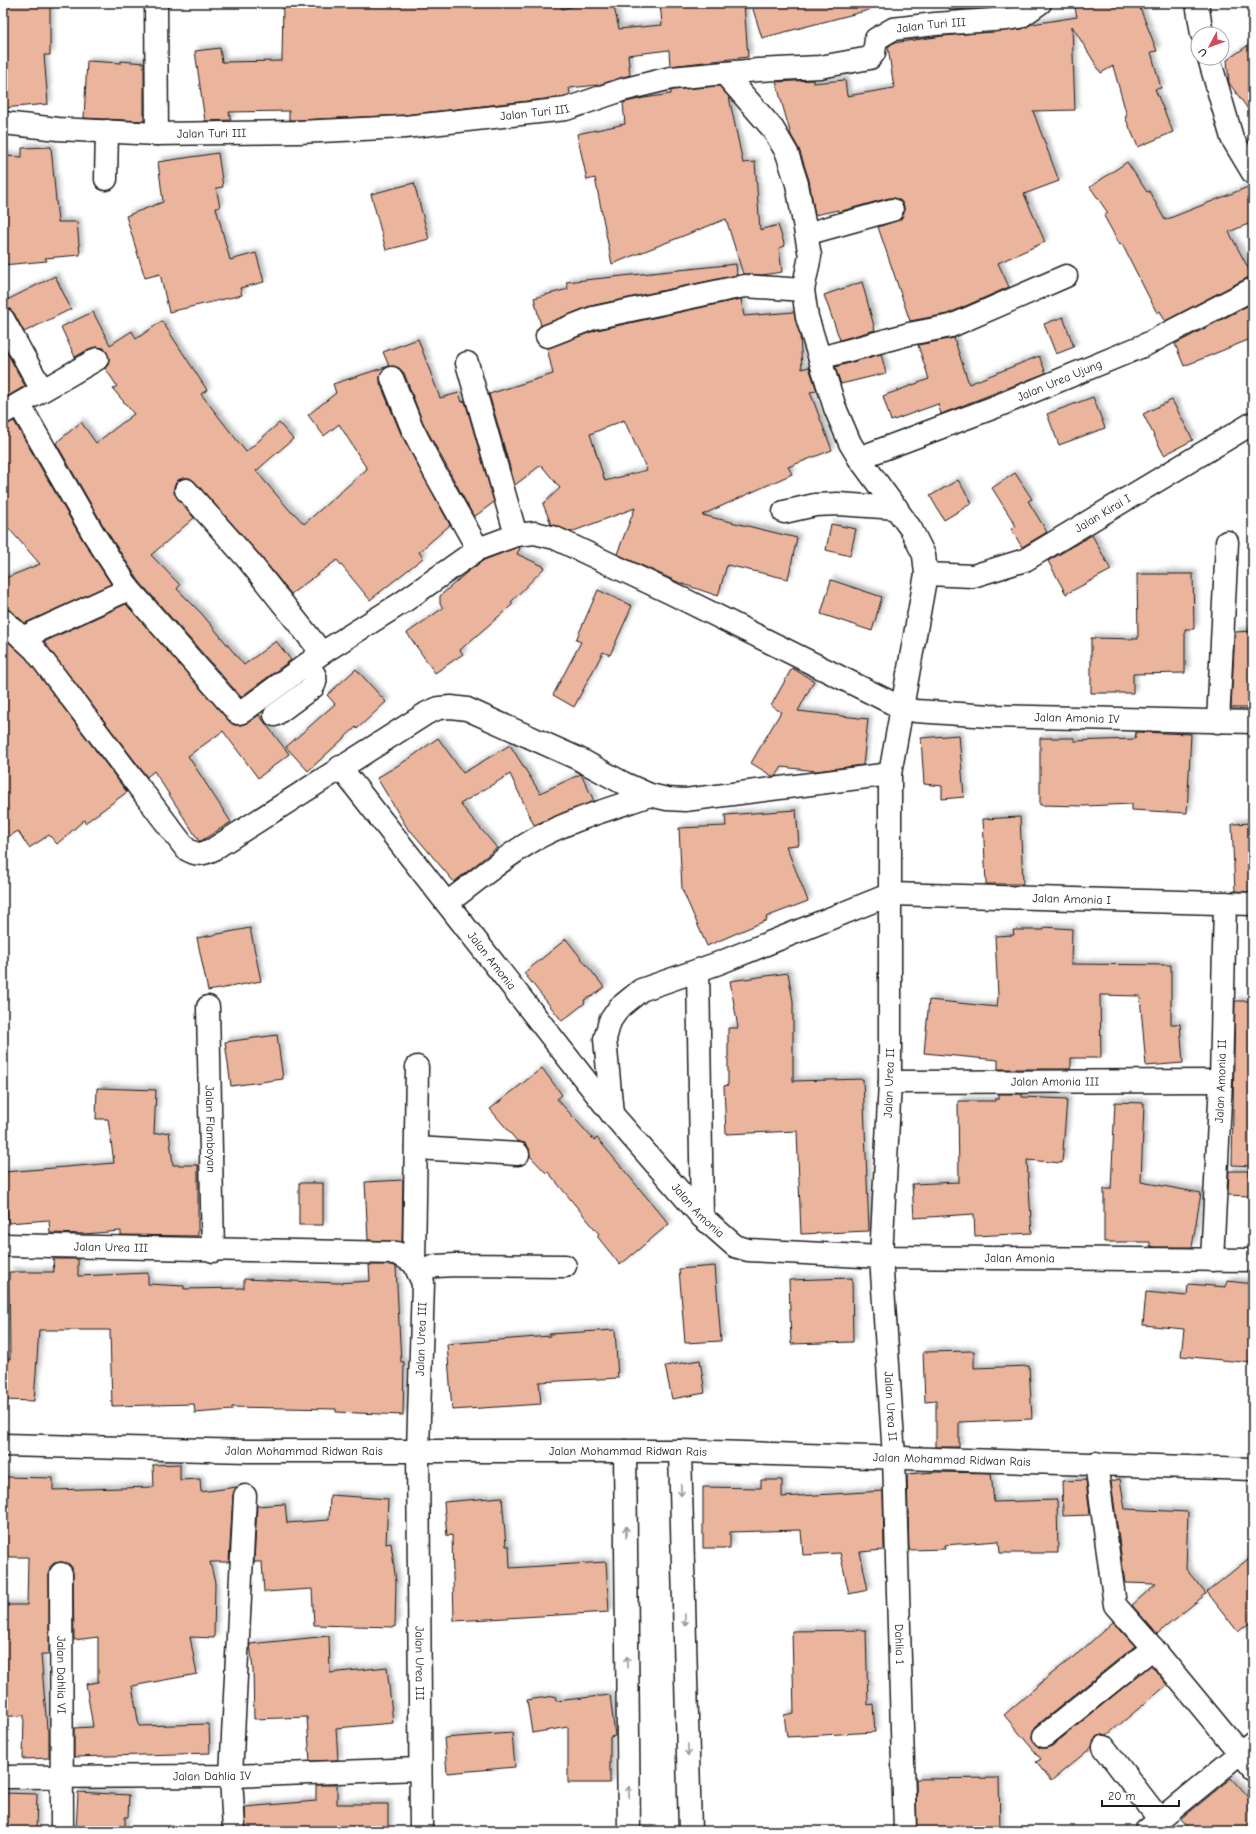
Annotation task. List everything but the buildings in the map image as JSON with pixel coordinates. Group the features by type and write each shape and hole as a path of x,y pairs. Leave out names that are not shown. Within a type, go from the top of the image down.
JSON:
{"street":[{"path":"156,3 157,134"},
{"name":"Jalan Turi III","path":"3,123 58,129 157,134 299,132 398,128 523,115 566,109 622,90 671,78 820,67 870,58 874,53 876,38 894,29 935,24 1007,20 1020,17 1040,3"},
{"path":"1197,3 1201,26"},
{"path":"1211,66 1232,138 1253,174"},
{"path":"724,73 773,129 787,153 797,184 810,256 803,290 806,317 835,408 850,443 859,458 897,508 911,530 934,574 902,708"},
{"path":"106,179 107,131"},
{"path":"806,234 892,210"},
{"path":"820,358 909,334 951,326 1066,276"},
{"path":"547,336 593,318 729,289 746,286 803,290"},
{"name":"Jalan Urea Ujung","path":"859,458 995,407 1145,345 1253,289"},
{"path":"3,319 42,390"},
{"path":"22,638 129,589 11,408 97,359"},
{"path":"467,363 516,535"},
{"path":"392,378 412,428 434,471 478,549"},
{"name":"Jalan Kirai I","path":"934,574 974,576 1025,560 1253,423"},
{"path":"186,490 249,561 314,659 316,681 313,687 275,715"},
{"path":"784,512 815,505 838,504 897,508"},
{"name":"Jalan Amonia IV","path":"129,589 238,712 242,712 314,659 403,602 478,549 516,535 535,533 555,538 671,592 902,708 916,711 990,716 1253,722"},
{"path":"1218,722 1227,542"},
{"path":"3,620 35,650 186,849 195,854 204,854 212,850 340,767 427,713 439,708 451,707 467,709 579,759 623,783 650,794 667,798 685,800 890,774"},
{"name":"Jalan Urea II","path":"894,1458 881,1257 890,1082 890,774 902,708"},
{"name":"Jalan Amonia","path":"340,767 612,1114 702,1217 735,1246 748,1250 881,1257 1253,1260"},
{"path":"447,903 517,850 539,837 565,825 650,794"},
{"path":"612,1114 605,1039 610,1020 619,1008 641,990 698,971 891,894"},
{"name":"Jalan Amonia I","path":"891,894 1253,904"},
{"name":"Jalan Amonia II","path":"1212,1260 1221,1081 1225,903"},
{"path":"698,971 702,1217"},
{"name":"Jalan Flamboyan","path":"208,1007 213,1251"},
{"path":"417,1067 416,1268 455,1265 565,1266"},
{"name":"Jalan Amonia III","path":"890,1082 1221,1081"},
{"path":"416,1148 518,1154"},
{"name":"Jalan Urea III","path":"3,1245 213,1251 397,1253 416,1268 423,1283 418,1451 421,1831"},
{"name":"Jalan Mohammad Ridwan Rais","path":"3,1445 248,1450 680,1451 1253,1468"},
{"path":"624,1451 629,1831"},
{"path":"680,1451 690,1831"},
{"name":"Dahlia 1","path":"894,1458 905,1831"},
{"path":"1096,1463 1115,1605 1249,1755 1153,1825 1104,1747"},
{"path":"234,1831 231,1776 245,1496"},
{"name":"Jalan Dahlia VI","path":"61,1574 63,1776 62,1831"},
{"path":"1044,1736 1153,1648"},
{"name":"Jalan Dahlia IV","path":"3,1777 231,1776 420,1769"}]}
